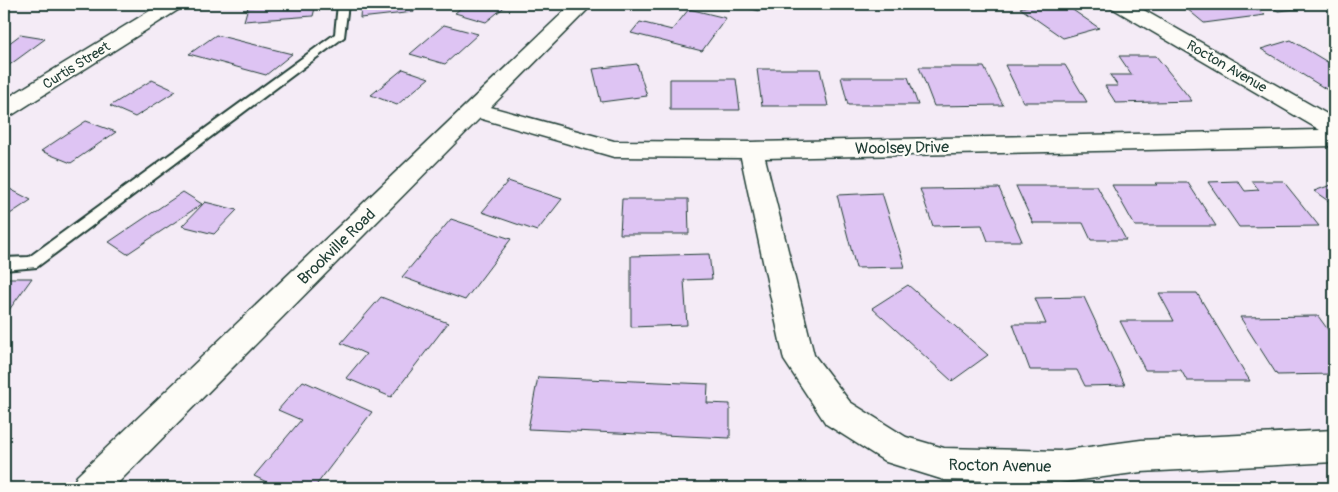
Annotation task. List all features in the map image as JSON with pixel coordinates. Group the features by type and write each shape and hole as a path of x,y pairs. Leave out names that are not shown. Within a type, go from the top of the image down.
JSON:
{"street":[{"name":"Curtis Street","path":"4,110 146,12 174,4"},
{"name":"Brookville Road","path":"89,488 583,4"},
{"name":"Rocton Avenue","path":"1119,4 1334,128"},
{"name":"Woolsey Drive","path":"476,110 614,149 751,150 1334,138"},
{"name":"Rocton Avenue","path":"751,150 800,360 838,413 898,451 944,464 1059,467 1140,456 1334,446"}],"lane":[{"path":"4,264 32,263 340,35 343,4"}],"building":[{"path":"316,4 313,16 244,21 248,7"},
{"path":"361,4 414,4 414,12 360,18"},
{"path":"466,4 508,4 486,22 455,13"},
{"path":"729,4 764,4 760,11"},
{"path":"1035,4 1064,4 1099,28 1063,38 1020,8"},
{"path":"1181,4 1250,4 1265,15 1204,23"},
{"path":"1267,4 1330,4 1332,5 1278,11"},
{"path":"689,9 726,18 702,51 631,33 640,22 672,30"},
{"path":"444,25 478,34 445,64 410,54"},
{"path":"20,35 45,39 4,69 4,47"},
{"path":"216,35 292,54 266,75 189,54"},
{"path":"1291,40 1334,66 1334,94 1261,49"},
{"path":"1119,56 1156,56 1192,101 1116,103 1105,86 1118,86 1110,75 1132,75"},
{"path":"637,64 647,96 601,102 593,69"},
{"path":"1005,65 1065,65 1087,102 1023,102"},
{"path":"919,67 984,67 1003,105 934,106"},
{"path":"403,69 429,78 397,105 371,95"},
{"path":"757,69 820,69 828,106 762,106"},
{"path":"841,77 908,77 918,105 848,105"},
{"path":"670,79 736,79 740,110 670,110"},
{"path":"152,80 176,91 135,117 110,106"},
{"path":"86,121 116,132 71,163 41,151"},
{"path":"508,181 562,199 537,231 482,212"},
{"path":"1238,181 1245,191 1259,190 1252,181 1283,181 1319,226 1239,227 1208,182"},
{"path":"1155,183 1188,183 1216,226 1135,226 1112,185 1157,185"},
{"path":"1334,184 1334,205 1314,191"},
{"path":"4,186 31,200 4,218"},
{"path":"1016,186 1097,186 1126,240 1091,240 1083,223 1033,223"},
{"path":"999,188 1022,241 988,241 982,225 933,226 920,189"},
{"path":"183,192 202,204 127,254 109,242"},
{"path":"882,193 905,267 856,268 837,195"},
{"path":"622,199 688,199 689,234 620,234"},
{"path":"205,202 237,210 214,234 182,226"},
{"path":"451,219 511,239 465,300 402,277"},
{"path":"709,254 712,279 684,280 687,325 631,327 631,256"},
{"path":"4,278 32,278 4,317"},
{"path":"908,285 988,355 952,381 872,308"},
{"path":"1159,293 1197,293 1250,381 1187,381 1181,370 1145,370 1120,321 1174,321"},
{"path":"381,297 448,323 391,397 346,378 366,354 341,343"},
{"path":"1084,297 1125,385 1085,386 1077,370 1030,370 1013,324 1046,324 1035,298"},
{"path":"1318,316 1334,338 1334,374 1277,375 1240,317"},
{"path":"538,377 708,384 707,403 730,404 730,438 528,429"},
{"path":"303,381 372,412 314,488 279,488 254,476 301,420 278,410"}]}
